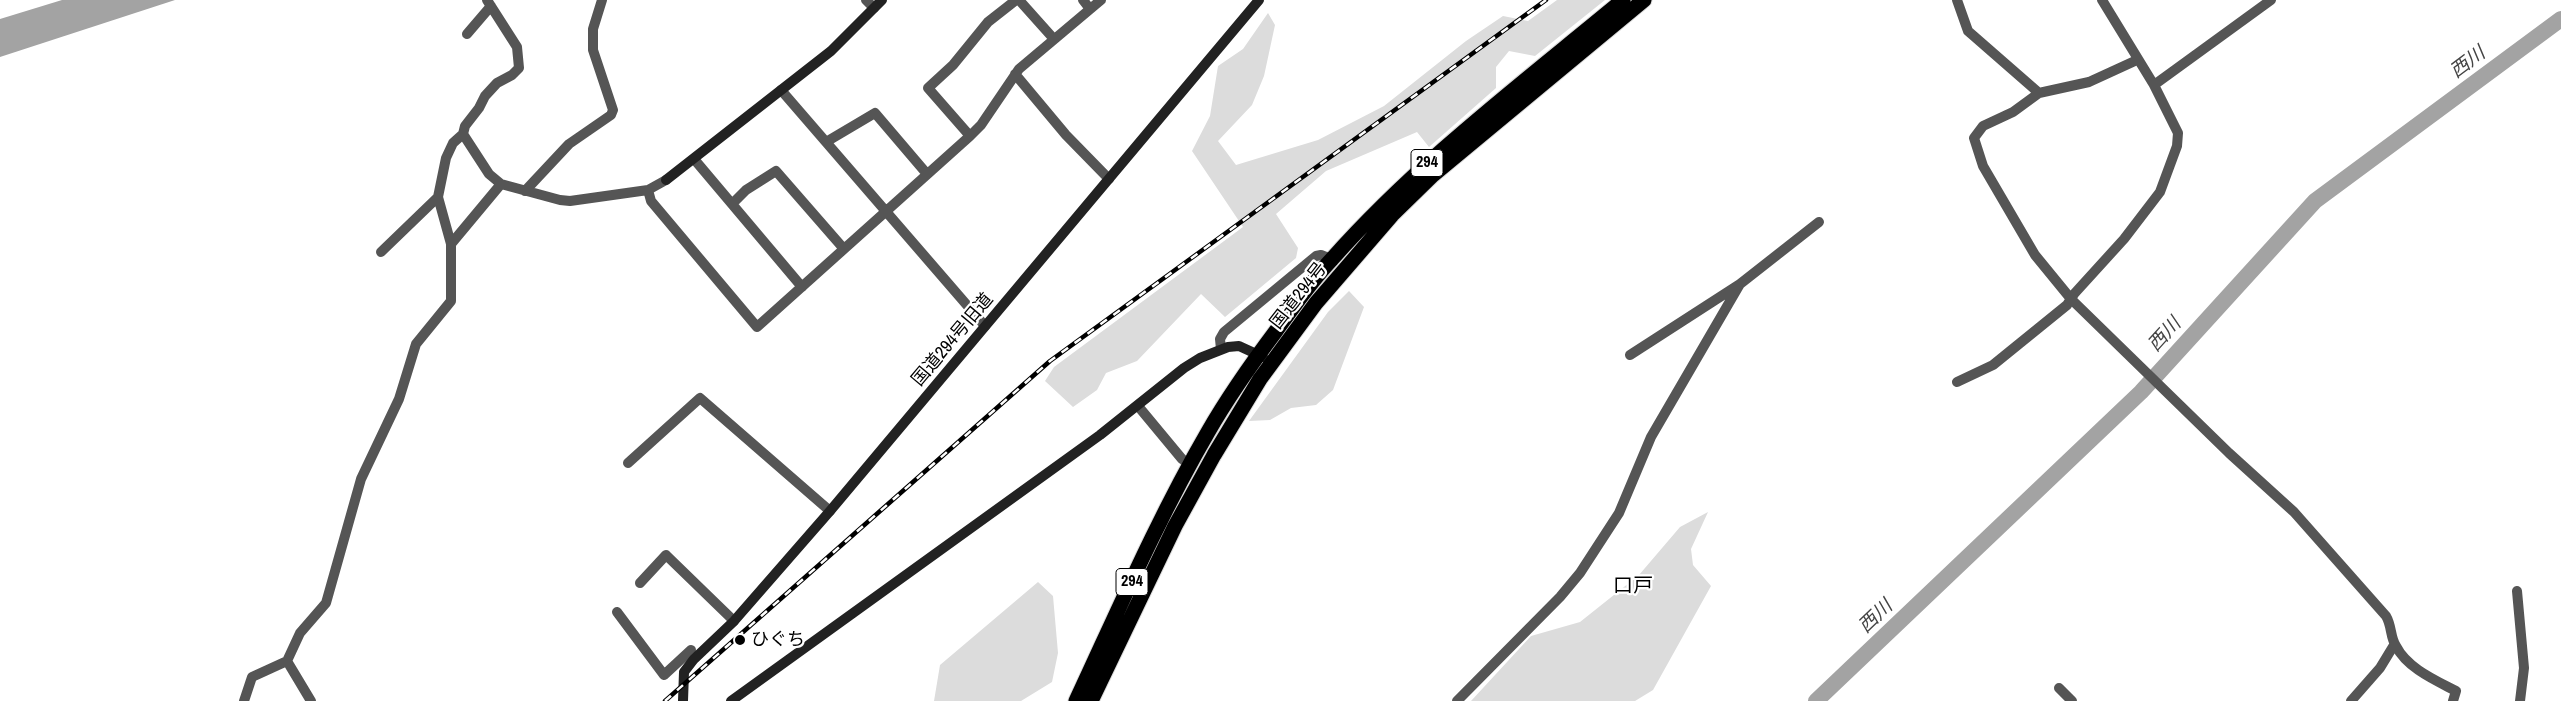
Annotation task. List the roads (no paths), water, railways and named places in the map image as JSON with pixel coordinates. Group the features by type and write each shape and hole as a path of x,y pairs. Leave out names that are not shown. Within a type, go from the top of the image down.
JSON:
{"highway":[{"name":"国道294号","path":"1091,701 1180,518 1265,358 1331,259 1454,139 1623,0"},
{"name":"国道294号","path":"1076,701 1157,528 1208,430 1265,358 1316,303 1392,215 1462,149 1644,0"}],"street":[{"path":"525,191 568,144 611,115 613,110 595,57 592,37 602,0"},
{"path":"463,134 489,174 501,184 570,201 648,190 666,180 831,51 870,4 882,0"},
{"path":"970,136 928,88 953,65 988,22 1018,0 1053,38"},
{"path":"1083,0 1090,9"},
{"path":"648,190 651,201 757,327 970,136 981,125 1015,74 1053,38 1101,0"},
{"name":"国道294号旧道","path":"683,701 684,672 694,658 734,621 830,511 1259,0"},
{"path":"1958,0 1968,31 2039,92"},
{"path":"1957,382 1993,365 2067,305 2124,239 2160,192 2177,146 2178,133 2154,85 2102,0"},
{"path":"2154,85 2271,0"},
{"path":"244,701 252,677 287,661 300,633 326,603 361,479 399,399 416,344 451,301 451,244 438,197 446,158 453,143 463,134 465,126 479,108 485,96 497,82 512,75 519,68 516,48 489,3 467,34"},
{"path":"2137,60 2089,82 2039,92 2013,112 1983,126 1974,138 1983,166 2030,248 2071,299 2235,459 2294,512 2386,616 2391,624 2394,645 2400,655 2414,666 2456,691 2453,701"},
{"path":"1015,74 1066,135 1110,179"},
{"path":"781,90 884,212 985,326"},
{"path":"826,142 875,112 927,174"},
{"path":"694,158 802,287"},
{"path":"732,204 746,190 776,171 844,249"},
{"path":"451,244 501,184"},
{"path":"381,252 438,197"},
{"path":"1630,355 1740,284 1819,222"},
{"path":"1220,349 1220,339 1224,332 1316,256 1321,255 1331,259"},
{"path":"1457,701 1560,597 1580,573 1619,513 1651,437 1740,284"},
{"path":"731,701 1138,406 1184,368 1220,349 1239,346 1265,358"},
{"path":"628,463 700,398 830,511"},
{"path":"1138,406 1182,459 1190,464"},
{"path":"640,583 666,555 734,621"},
{"path":"2516,591 2524,668 2520,701"},
{"path":"617,612 664,675 690,650"},
{"path":"2351,701 2380,668 2394,645"},
{"path":"287,661 311,701"},
{"path":"673,666 684,677"},
{"path":"2059,688 2072,701"}],"waterway":[{"name":"西川","path":"1816,701 2141,392 2315,201 2561,19"}],"railway":[{"path":"665,701 1050,361 1546,0"}],"place":[{"name":"ひぐち","path":"740,640"}],"district":[{"name":"口戸","path":"1633,587"}]}
